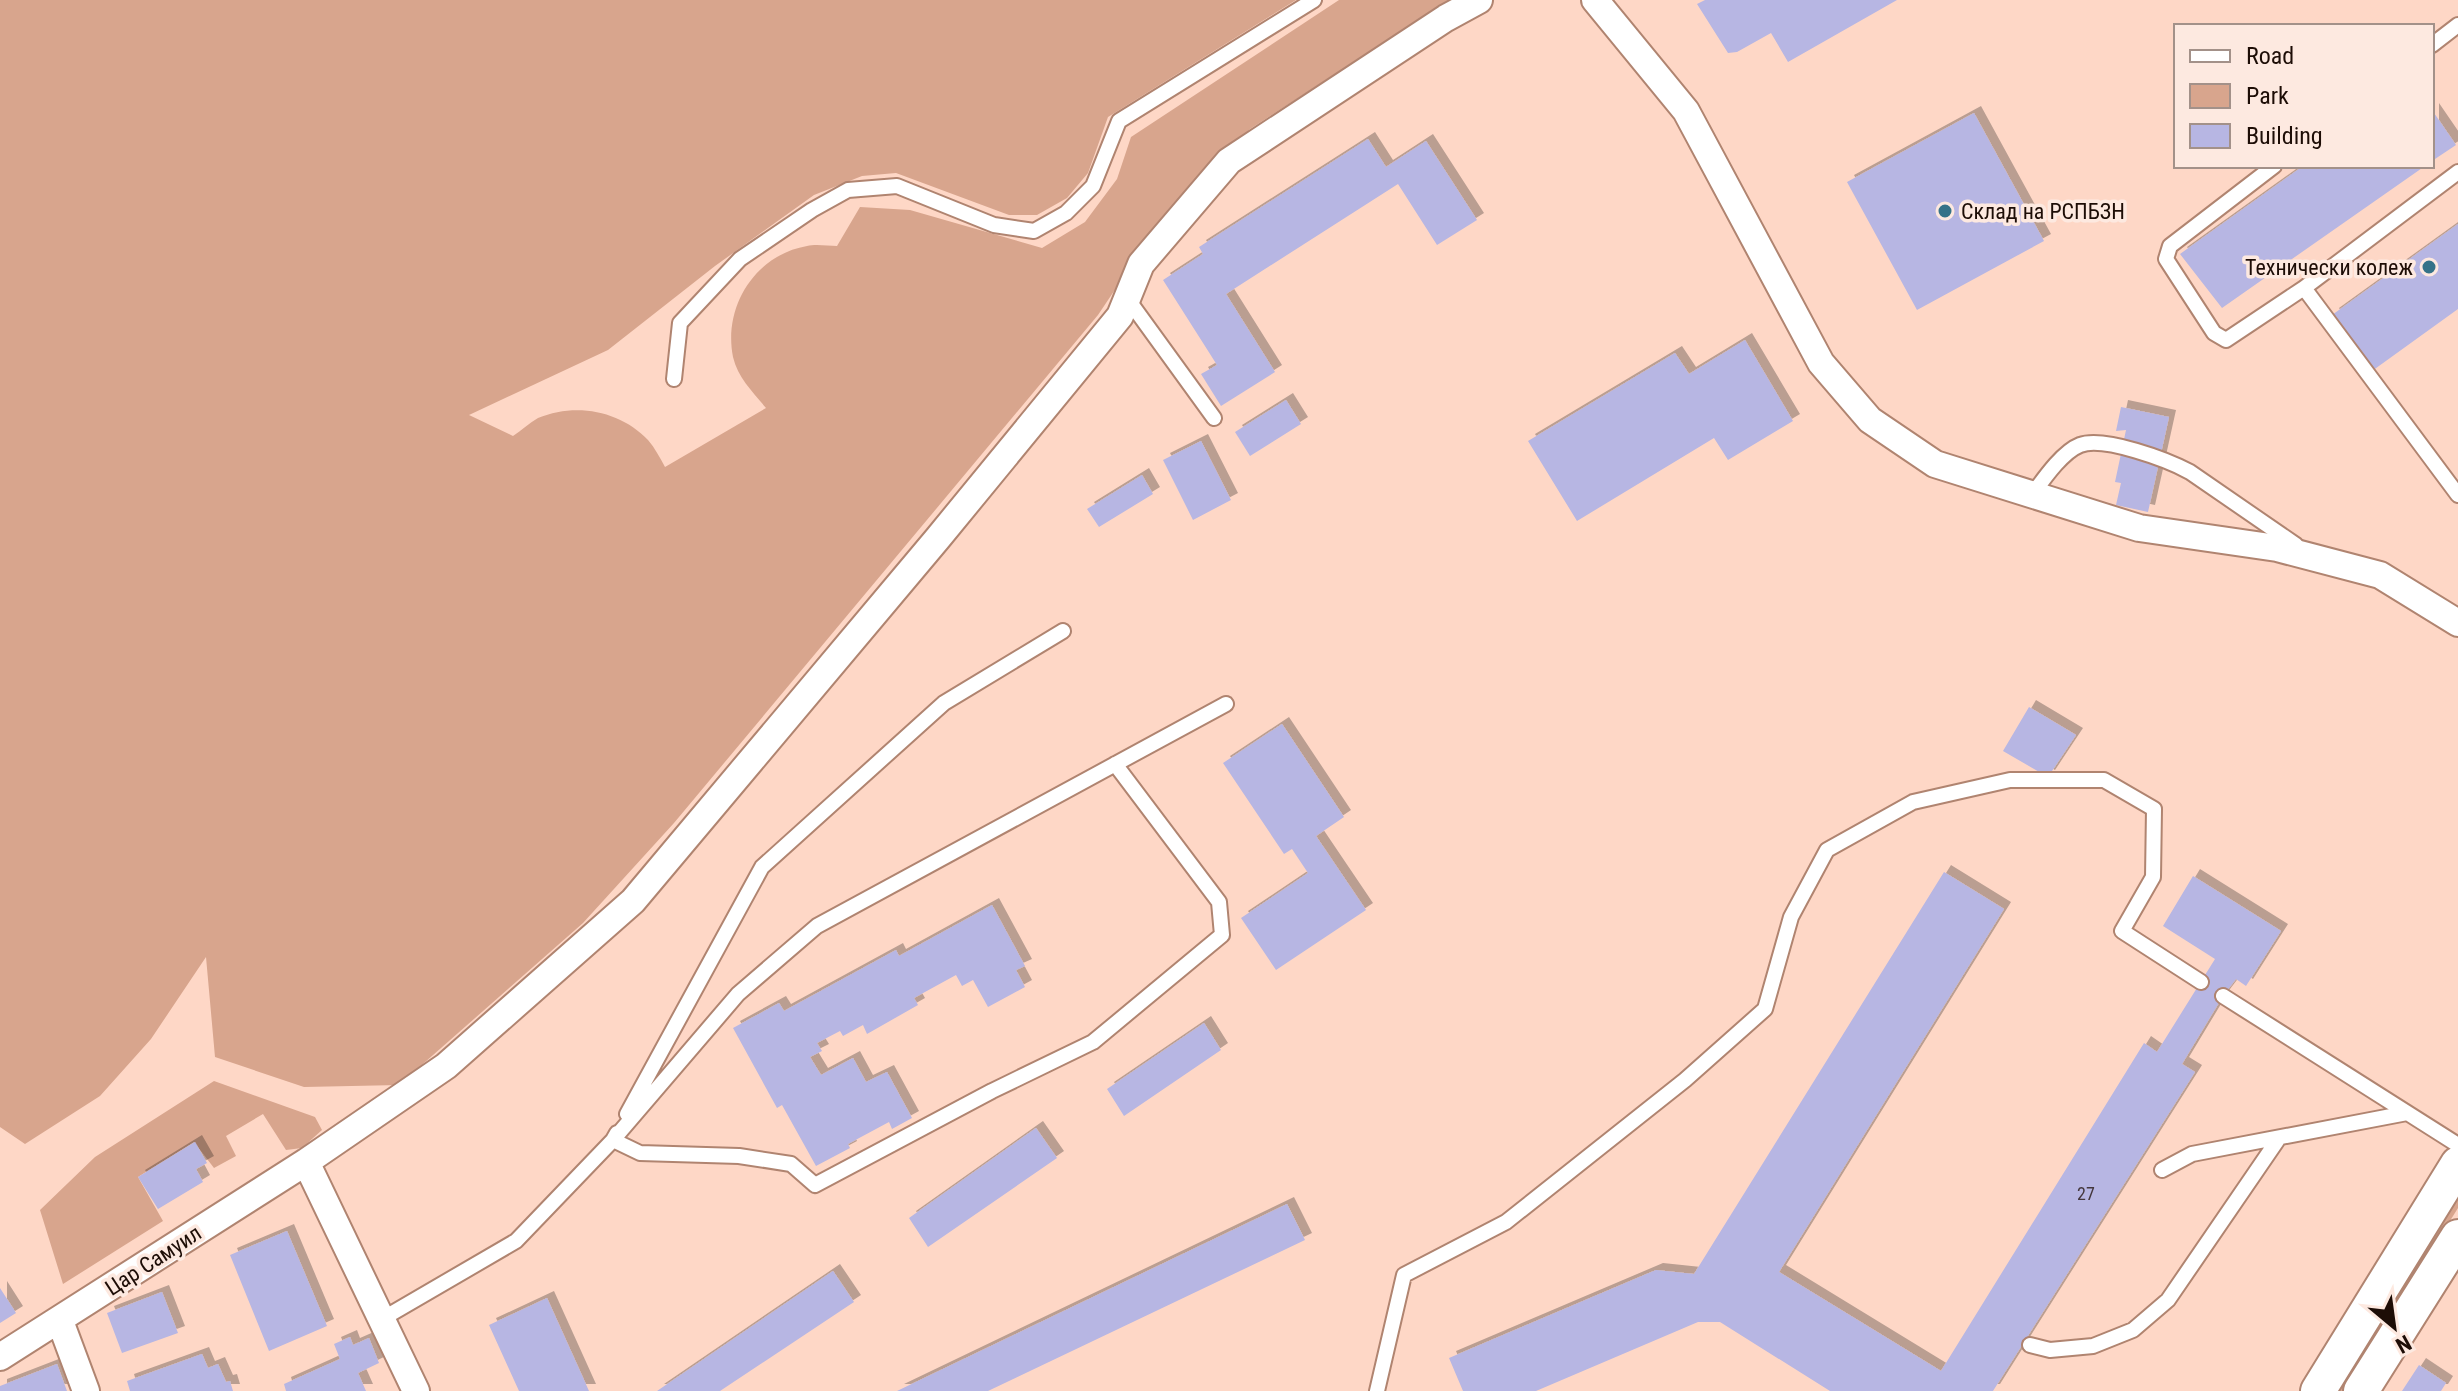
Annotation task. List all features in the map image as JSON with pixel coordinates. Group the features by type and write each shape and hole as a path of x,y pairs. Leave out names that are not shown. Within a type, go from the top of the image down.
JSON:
{"street":[{"name":"Цар Самуил","path":"0,1357 306,1162 446,1066 633,901 1120,316 1141,264 1229,161 1446,18 1479,0"},
{"path":"1595,0 1686,111 1821,363 1870,420 1935,464 2139,528 2277,548 2380,575 2458,623"},
{"path":"306,1162 416,1391"},
{"path":"2318,1391 2458,1164"},
{"path":"2361,1391 2458,1237"},
{"path":"60,1321 86,1391"}],"lane":[{"path":"674,379 680,323 740,259 812,210 848,190 897,186 994,225 1034,231 1066,213 1093,186 1119,121 1314,0"},
{"path":"2434,43 2458,25"},
{"path":"2271,168 2170,246 2166,259 2214,333 2226,340 2304,288 2458,172"},
{"path":"2304,288 2458,495"},
{"path":"1127,298 1214,418"},
{"path":"2032,495 2054,466 2081,445 2106,444 2172,463 2190,472 2312,557"},
{"path":"613,1140 762,867 944,703 1063,631"},
{"path":"382,1319 516,1241 613,1140 738,994 817,926 1226,704"},
{"path":"613,1140 640,1153 739,1156 791,1164 815,1185 992,1091 1093,1042 1222,935 1219,902 1115,764"},
{"path":"1377,1391 1404,1275 1506,1222 1685,1080 1765,1009 1791,917 1827,850 1913,802 2010,780 2104,780 2154,809 2153,877 2122,931 2201,982"},
{"path":"2223,996 2458,1145"},
{"path":"2162,1170 2192,1154 2407,1113"},
{"path":"2030,1345 2050,1350 2093,1346 2133,1330 2168,1300 2279,1138"}],"green space":[{"path":"0,0 1296,0 1108,117 1088,173 1067,198 1037,215 1009,215 896,173 862,176 814,195 715,266 608,350 469,415 513,436 538,418 553,413 597,412 637,430 651,443 665,467 766,408 735,365 731,338 738,302 758,272 772,260 788,251 807,246 837,246 860,207 910,210 1042,248 1085,222 1117,179 1131,137 1339,0 1457,0 1422,18 1250,129 1165,215 1098,315 674,823 583,923 399,1085 304,1087 215,1057 206,957 151,1039 100,1096 25,1144 0,1127"},
{"path":"214,1081 315,1117 322,1130 302,1148 286,1150 263,1114 226,1136 236,1156 214,1168 194,1142 138,1177 163,1221 63,1284 40,1210 95,1157"},
{"path":"2458,1195 2458,1208 2344,1391 2336,1391"}],"building":[{"path":"1705,0 1897,0 1788,62 1771,33 1737,52 1728,53 1697,4"},
{"name":"Склад на РСПБЗН","path":"1974,113 2044,241 1917,310 1847,182"},
{"path":"2434,113 2456,145 2434,160"},
{"path":"1368,139 1386,167 1426,141 1477,220 1437,245 1398,184 1226,294 1275,372 1221,406 1201,374 1217,365 1163,280 1203,254 1199,247"},
{"path":"2300,168 2422,168 2222,308 2180,254"},
{"name":"Технически колеж","path":"2458,224 2458,309 2372,371 2332,315"},
{"path":"1745,340 1793,421 1728,460 1714,438 1577,521 1528,441 1675,353 1689,374"},
{"path":"1286,400 1301,424 1250,456 1235,432"},
{"path":"2121,407 2169,417 2148,512 2116,505 2121,483 2115,482 2126,430 2116,431"},
{"path":"1201,441 1231,500 1193,520 1163,460"},
{"path":"1142,475 1153,494 1099,527 1087,509"},
{"path":"2029,707 2076,735 2048,777 2003,751"},
{"path":"1282,724 1344,817 1316,836 1366,910 1276,970 1241,918 1308,873 1292,849 1284,854 1223,763"},
{"path":"1944,872 2004,909 1779,1272 1941,1371 2144,1043 2157,1052 2215,959 2163,926 2193,876 2281,931 2246,986 2236,979 2223,996 2182,1064 2195,1072 1993,1391 1830,1391 1720,1322 1698,1322 1536,1391 1463,1391 1449,1358 1656,1270 1694,1274"},
{"path":"992,905 1025,966 1016,970 1025,987 988,1007 973,980 962,986 956,975 914,998 918,1005 867,1034 863,1025 843,1036 840,1031 817,1043 822,1051 810,1057 821,1075 853,1058 866,1082 887,1072 912,1118 892,1129 889,1122 816,1166 782,1105 777,1108 733,1028 779,1003 784,1011 896,950 899,956"},
{"path":"1204,1023 1221,1050 1124,1116 1107,1089"},
{"path":"1036,1128 1057,1158 928,1247 909,1218"},
{"path":"195,1142 207,1163 196,1169 203,1182 158,1209 138,1177"},
{"path":"1287,1204 1305,1240 988,1391 897,1391"},
{"path":"287,1231 327,1326 269,1351 230,1255"},
{"path":"833,1271 854,1302 720,1391 657,1391"},
{"path":"0,1288 16,1313 0,1323"},
{"path":"162,1292 178,1333 122,1353 107,1313"},
{"path":"547,1298 589,1391 519,1391 489,1325"},
{"path":"350,1337 353,1345 369,1338 379,1363 358,1373 366,1391 286,1391 284,1384 340,1359 334,1344"},
{"path":"202,1354 208,1368 218,1364 233,1391 130,1391 127,1381"},
{"path":"57,1364 67,1391 0,1391 0,1386"},
{"path":"2419,1365 2446,1383 2441,1391 2402,1391"}],"place":[{"name":"Склад на РСПБЗН","path":"1945,211"},
{"name":"Технически колеж","path":"2429,267"}]}
